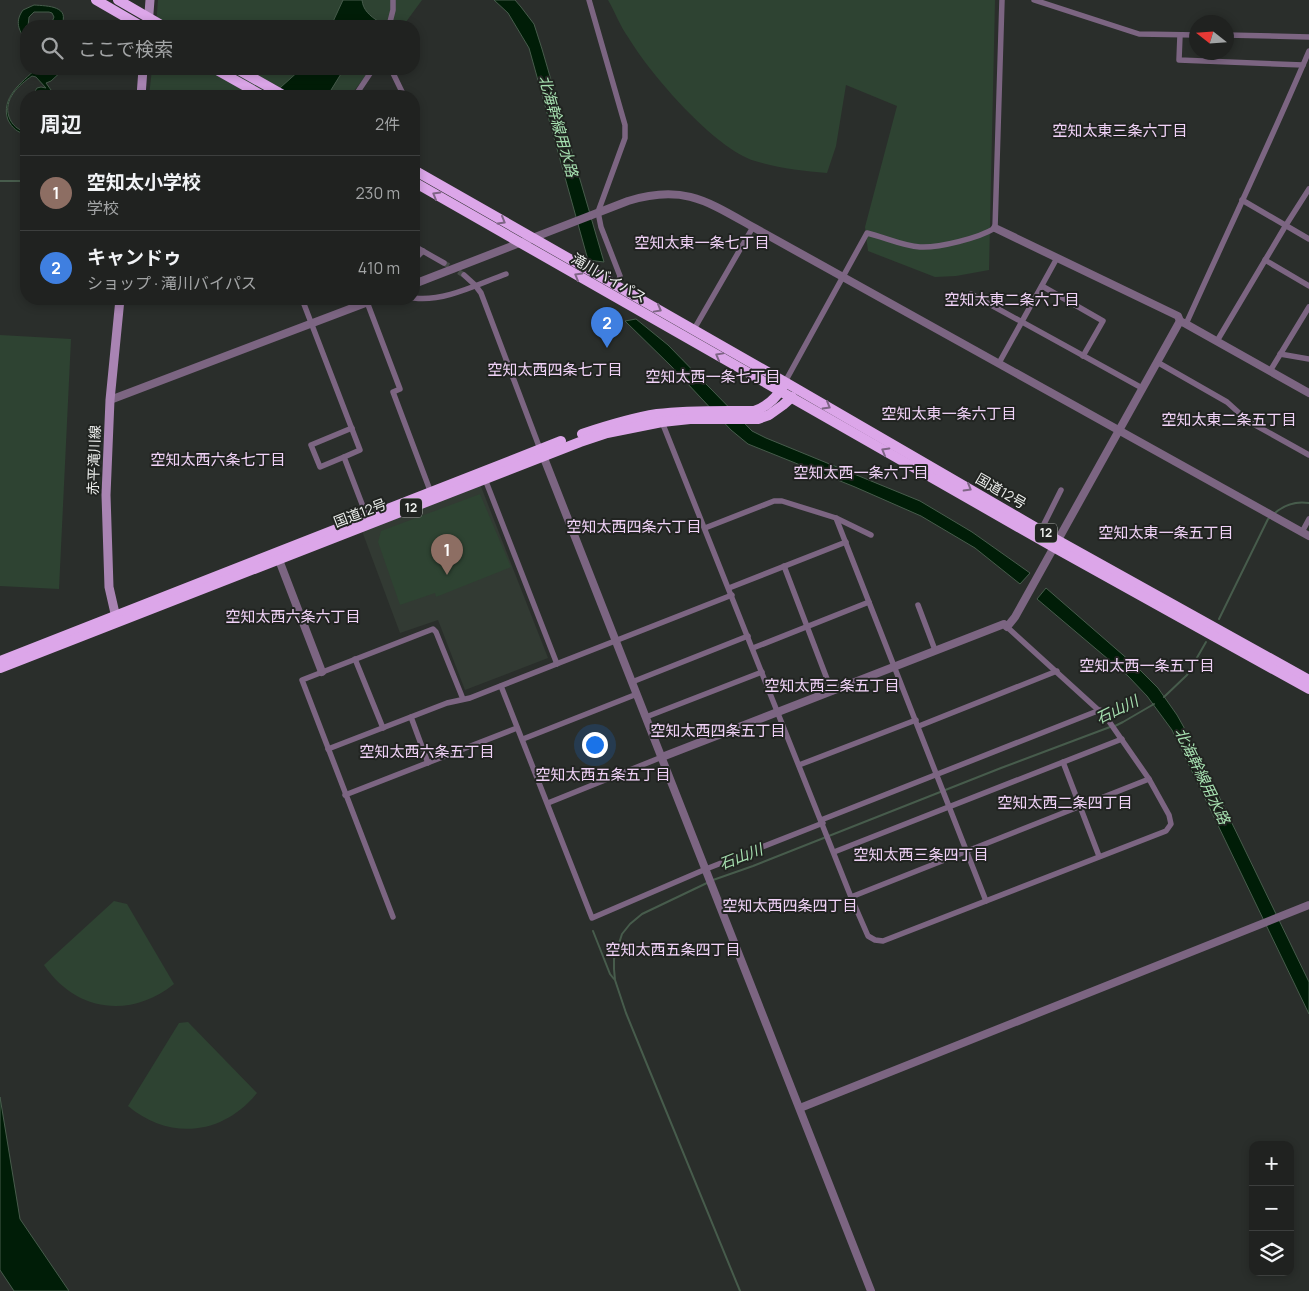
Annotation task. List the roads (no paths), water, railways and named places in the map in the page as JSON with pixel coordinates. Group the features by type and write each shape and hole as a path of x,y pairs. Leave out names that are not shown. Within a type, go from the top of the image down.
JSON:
{"highway":[{"path":"96,0 131,20"},
{"path":"118,0 153,20"},
{"path":"226,75 252,90"},
{"path":"248,75 274,90"},
{"name":"滝川バイパス","path":"420,173 694,329 783,386"},
{"name":"滝川バイパス","path":"420,185 687,339 783,386"},
{"path":"783,386 792,397"},
{"name":"国道12号","path":"746,415 762,408 772,400 783,386 1041,530 1057,544 1309,689"},
{"name":"国道12号","path":"116,619 367,517 541,452 604,426 657,414 746,415 758,418 769,415 792,397 1057,544 1309,680"},
{"name":"国道12号","path":"0,661 278,560 485,479 541,452 607,433 708,414"},
{"name":"国道12号","path":"0,668 103,624"}],"main road":[{"path":"148,20 150,0"},
{"path":"141,90 143,75"},
{"name":"赤平滝川線","path":"116,619 109,587 106,495 110,400 119,305"}],"street":[{"path":"390,20 393,0"},
{"path":"589,0 625,125 624,138 616,164 595,213 620,276 617,286"},
{"path":"995,228 1002,0"},
{"path":"1034,0 1139,34 1189,35"},
{"path":"1180,34 1179,60 1303,66"},
{"path":"1234,35 1309,37"},
{"path":"1007,627 1015,617 1057,544 1157,362 1183,323 1268,148 1309,51"},
{"path":"359,90 369,75"},
{"path":"394,75 401,90"},
{"path":"1217,342 1309,189"},
{"path":"420,282 646,195 677,193 704,201 753,226 1305,534 1309,519"},
{"path":"1242,200 1309,239"},
{"path":"687,339 753,226"},
{"path":"995,228 1178,316 1183,323 1309,393"},
{"path":"783,386 867,233 920,247 935,246 983,235 995,228"},
{"path":"420,249 444,263"},
{"path":"420,254 423,251"},
{"path":"999,363 1058,258"},
{"path":"1265,260 1309,286"},
{"path":"420,298 447,295 506,274"},
{"path":"464,275 481,293 541,452 708,872 871,1291"},
{"path":"1042,286 1103,321 1083,356"},
{"path":"971,294 1142,388"},
{"path":"304,305 311,324 352,428 360,450 320,467 311,444 352,428"},
{"path":"110,400 359,305"},
{"path":"368,305 400,389 393,392 431,492"},
{"path":"1270,372 1309,307"},
{"path":"1280,354 1309,359"},
{"path":"1157,362 1227,402 1248,421 1309,455"},
{"path":"548,803 779,713 935,650 1004,624 1100,710 1149,779 1169,815 1171,824 1166,831 883,941 875,940 868,936 851,897 826,830 799,765 779,713 732,595 662,422"},
{"path":"344,458 367,517"},
{"path":"485,479 557,664"},
{"path":"1041,530 1061,490"},
{"path":"705,528 774,501 782,501 836,518 871,536"},
{"path":"836,518 986,901"},
{"path":"729,588 846,542"},
{"path":"278,560 322,672"},
{"path":"784,566 832,692"},
{"path":"328,749 447,703 470,698 732,595"},
{"path":"753,648 869,602"},
{"path":"918,605 935,650"},
{"path":"393,917 302,680 433,629 436,632 463,699"},
{"path":"632,682 748,636"},
{"path":"356,659 383,728"},
{"path":"646,718 762,672"},
{"path":"799,765 1057,672"},
{"path":"501,686 592,918 708,872 822,821 1100,710"},
{"path":"523,739 637,694"},
{"path":"411,717 428,763"},
{"path":"345,795 517,728"},
{"path":"834,852 1122,739"},
{"path":"1063,762 1099,856"},
{"path":"851,897 1149,779"},
{"path":"800,1108 1309,905"}],"water":[{"path":"343,0 362,0 365,10 377,20 334,20"},
{"name":"北海幹線用水路","path":"494,0 515,0 534,24 604,262 588,260 529,48 508,13"},
{"path":"34,5 56,8 63,14 63,19 53,20 54,17 49,12 34,12 29,20 20,20 20,31 18,22 23,10"},
{"path":"29,75 58,75 46,83 51,90 36,90 41,87 46,88 36,77 32,76 17,88 10,98 14,91"},
{"path":"294,75 340,75 331,90 278,90"},
{"path":"10,98 8,104 9,117 20,132 13,128 6,112 7,105"},
{"path":"636,319 668,345 752,431 920,501 972,532 1030,573 1020,584 975,548 921,516 748,444 731,430 671,366 625,321"},
{"name":"北海幹線用水路","path":"1046,588 1138,668 1158,688 1177,715 1196,749 1309,982 1309,1014 1172,730 1147,696 1128,676 1037,599"},
{"path":"0,1097 20,1219 69,1291 14,1291 0,1270"}],"waterway":[{"path":"0,181 20,181"},
{"name":"石山川","path":"1275,513 1290,504 1309,503"},
{"name":"石山川","path":"1219,619 1268,519 1271,517"},
{"name":"石山川","path":"1164,697 1187,675 1206,642"},
{"name":"石山川","path":"1115,726 1154,704"},
{"name":"石山川","path":"713,880 1110,727"},
{"name":"石山川","path":"709,882 642,914 630,924 622,934 614,959 614,969 615,980 626,1013 740,1291"},
{"path":"593,931 610,974 614,979"}],"tunnel":[{"path":"444,263 464,275"}],"place":[{"name":"キャンドゥ","path":"607,348"},
{"name":"空知太小学校","path":"447,575"}],"district":[{"name":"空知太東三条六丁目","path":"1120,131"},
{"name":"空知太東一条七丁目","path":"702,243"},
{"name":"空知太東二条六丁目","path":"1012,300"},
{"name":"空知太西四条七丁目","path":"555,370"},
{"name":"空知太西一条七丁目","path":"713,377"},
{"name":"空知太東一条六丁目","path":"949,414"},
{"name":"空知太東二条五丁目","path":"1229,420"},
{"name":"空知太西六条七丁目","path":"218,460"},
{"name":"空知太西一条六丁目","path":"861,473"},
{"name":"空知太西四条六丁目","path":"634,527"},
{"name":"空知太東一条五丁目","path":"1166,533"},
{"name":"空知太西六条六丁目","path":"293,617"},
{"name":"空知太西一条五丁目","path":"1147,666"},
{"name":"空知太西三条五丁目","path":"832,686"},
{"name":"空知太西四条五丁目","path":"718,731"},
{"name":"空知太西六条五丁目","path":"427,752"},
{"name":"空知太西五条五丁目","path":"603,775"},
{"name":"空知太西二条四丁目","path":"1065,803"},
{"name":"空知太西三条四丁目","path":"921,855"},
{"name":"空知太西四条四丁目","path":"790,906"},
{"name":"空知太西五条四丁目","path":"673,950"}]}
